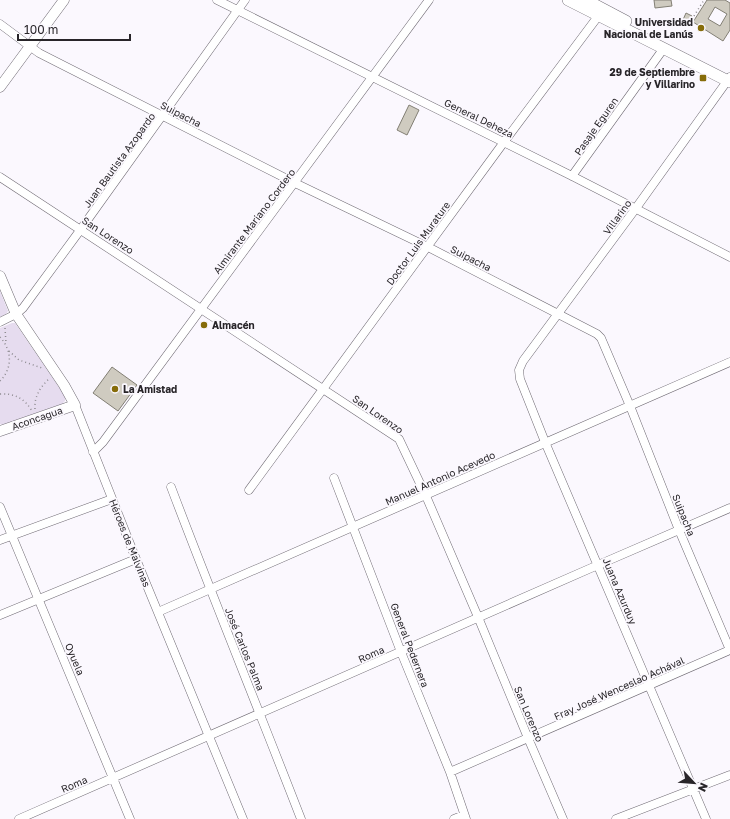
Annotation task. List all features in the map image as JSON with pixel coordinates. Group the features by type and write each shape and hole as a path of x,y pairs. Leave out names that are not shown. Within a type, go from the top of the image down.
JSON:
{"main road":[{"path":"568,0 602,12 729,78"},
{"path":"586,0 602,12 664,48 729,78"}],"street":[{"path":"0,87 64,0"},
{"name":"General Deheza","path":"217,0 636,208 730,257"},
{"name":"Juan Bautista Azopardo","path":"3,325 23,308 163,116 245,0"},
{"name":"Almirante Mariano Cordero","path":"94,452 103,442 295,183 429,0"},
{"name":"Doctor Luis Murature","path":"249,490 504,142 602,12"},
{"name":"Suipacha","path":"0,24 39,53 295,183 428,247 592,330 601,338 630,406 679,530 730,650"},
{"name":"Pasaje Eguren","path":"572,176 664,48"},
{"name":"Villarino","path":"519,370 523,361 636,208 729,78"},
{"name":"San Lorenzo","path":"0,177 399,439 426,496 563,819"},
{"name":"Héroes de Malvinas","path":"0,276 16,314 64,385 74,405 243,819"},
{"name":"Manuel Antonio Acevedo","path":"158,612 730,362"},
{"name":"Juana Azurduy","path":"519,370 520,379 545,442 706,819"},
{"name":"Aconcagua","path":"0,431 74,405"},
{"name":"General Pedernera","path":"334,478 401,652 450,772 465,817"},
{"name":"José Carlos Palma","path":"171,487 301,819"},
{"path":"0,540 112,499"},
{"name":"Oyuela","path":"0,507 130,819"},
{"name":"Roma","path":"19,819 730,508"},
{"path":"0,615 38,598 136,559"},
{"name":"Fray José Wenceslao Achával","path":"450,772 730,650"},
{"path":"616,819 730,775"},
{"path":"454,819 465,817"}],"path":[{"path":"694,16 704,0"},
{"path":"0,381 9,366 9,351 3,325"},
{"path":"0,336 6,343"},
{"path":"9,351 18,360 35,366 54,370 49,379 38,391 35,404 36,418"},
{"path":"0,394 19,397 29,406 36,418"}],"shaded area":[{"path":"0,291 8,311 0,317"},
{"path":"15,323 65,396 65,401 62,404 4,425 0,424 0,328"}],"building":[{"path":"654,0 671,0 672,6 655,8"},
{"path":"707,0 725,0 730,3 730,30 723,41 693,22","holes":["715,7 727,14 720,26 708,19"]},
{"path":"686,13 692,16 688,25 682,22"},
{"path":"409,105 419,110 407,135 397,130"},
{"name":"La Amistad","path":"112,367 137,385 118,411 93,393"}],"place":[{"name":"Universidad Nacional de Lanús","path":"701,28"},
{"name":"29 de Septiembre y Villarino","path":"703,78"},
{"name":"Almacén","path":"204,325"},
{"name":"La Amistad","path":"115,389"}]}
